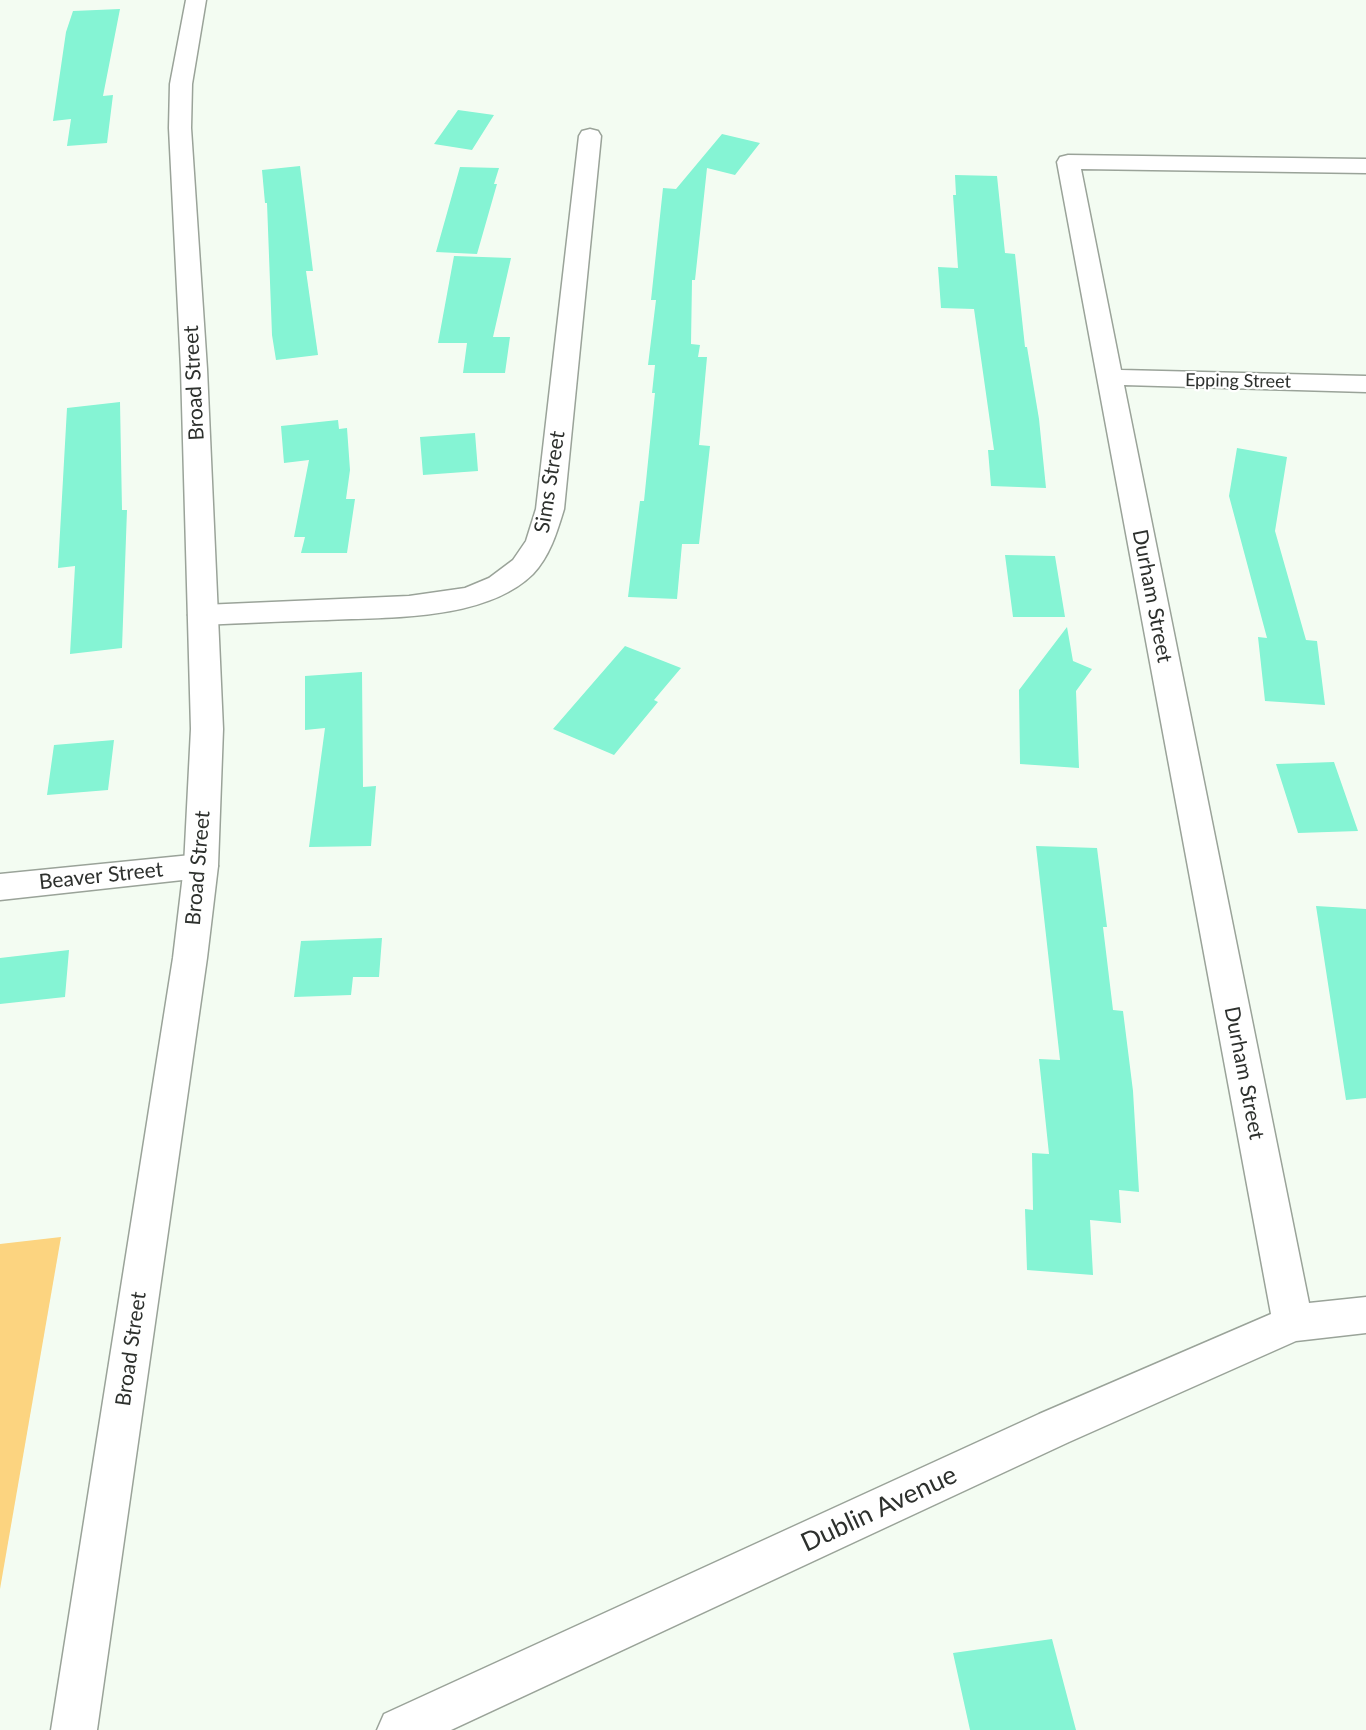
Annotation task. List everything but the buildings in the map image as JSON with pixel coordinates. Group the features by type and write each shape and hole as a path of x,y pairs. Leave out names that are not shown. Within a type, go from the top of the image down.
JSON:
{"street":[{"name":"Broad Street","path":"74,1730 186,981 201,866 207,729 204,615 194,369 180,128 182,84 196,0"},
{"name":"Sims Street","path":"204,615 422,605 460,601 495,587 522,567 531,557 545,533 550,509 590,136"},
{"name":"Durham Street","path":"1293,1323 1068,162 1366,166"},
{"name":"Epping Street","path":"1110,378 1366,384"},
{"name":"Beaver Street","path":"0,887 201,866"},
{"name":"Dublin Avenue","path":"400,1730 1054,1428 1293,1323 1366,1315"}],"shaded area":[{"path":"61,1237 0,1589 0,1244"}]}
